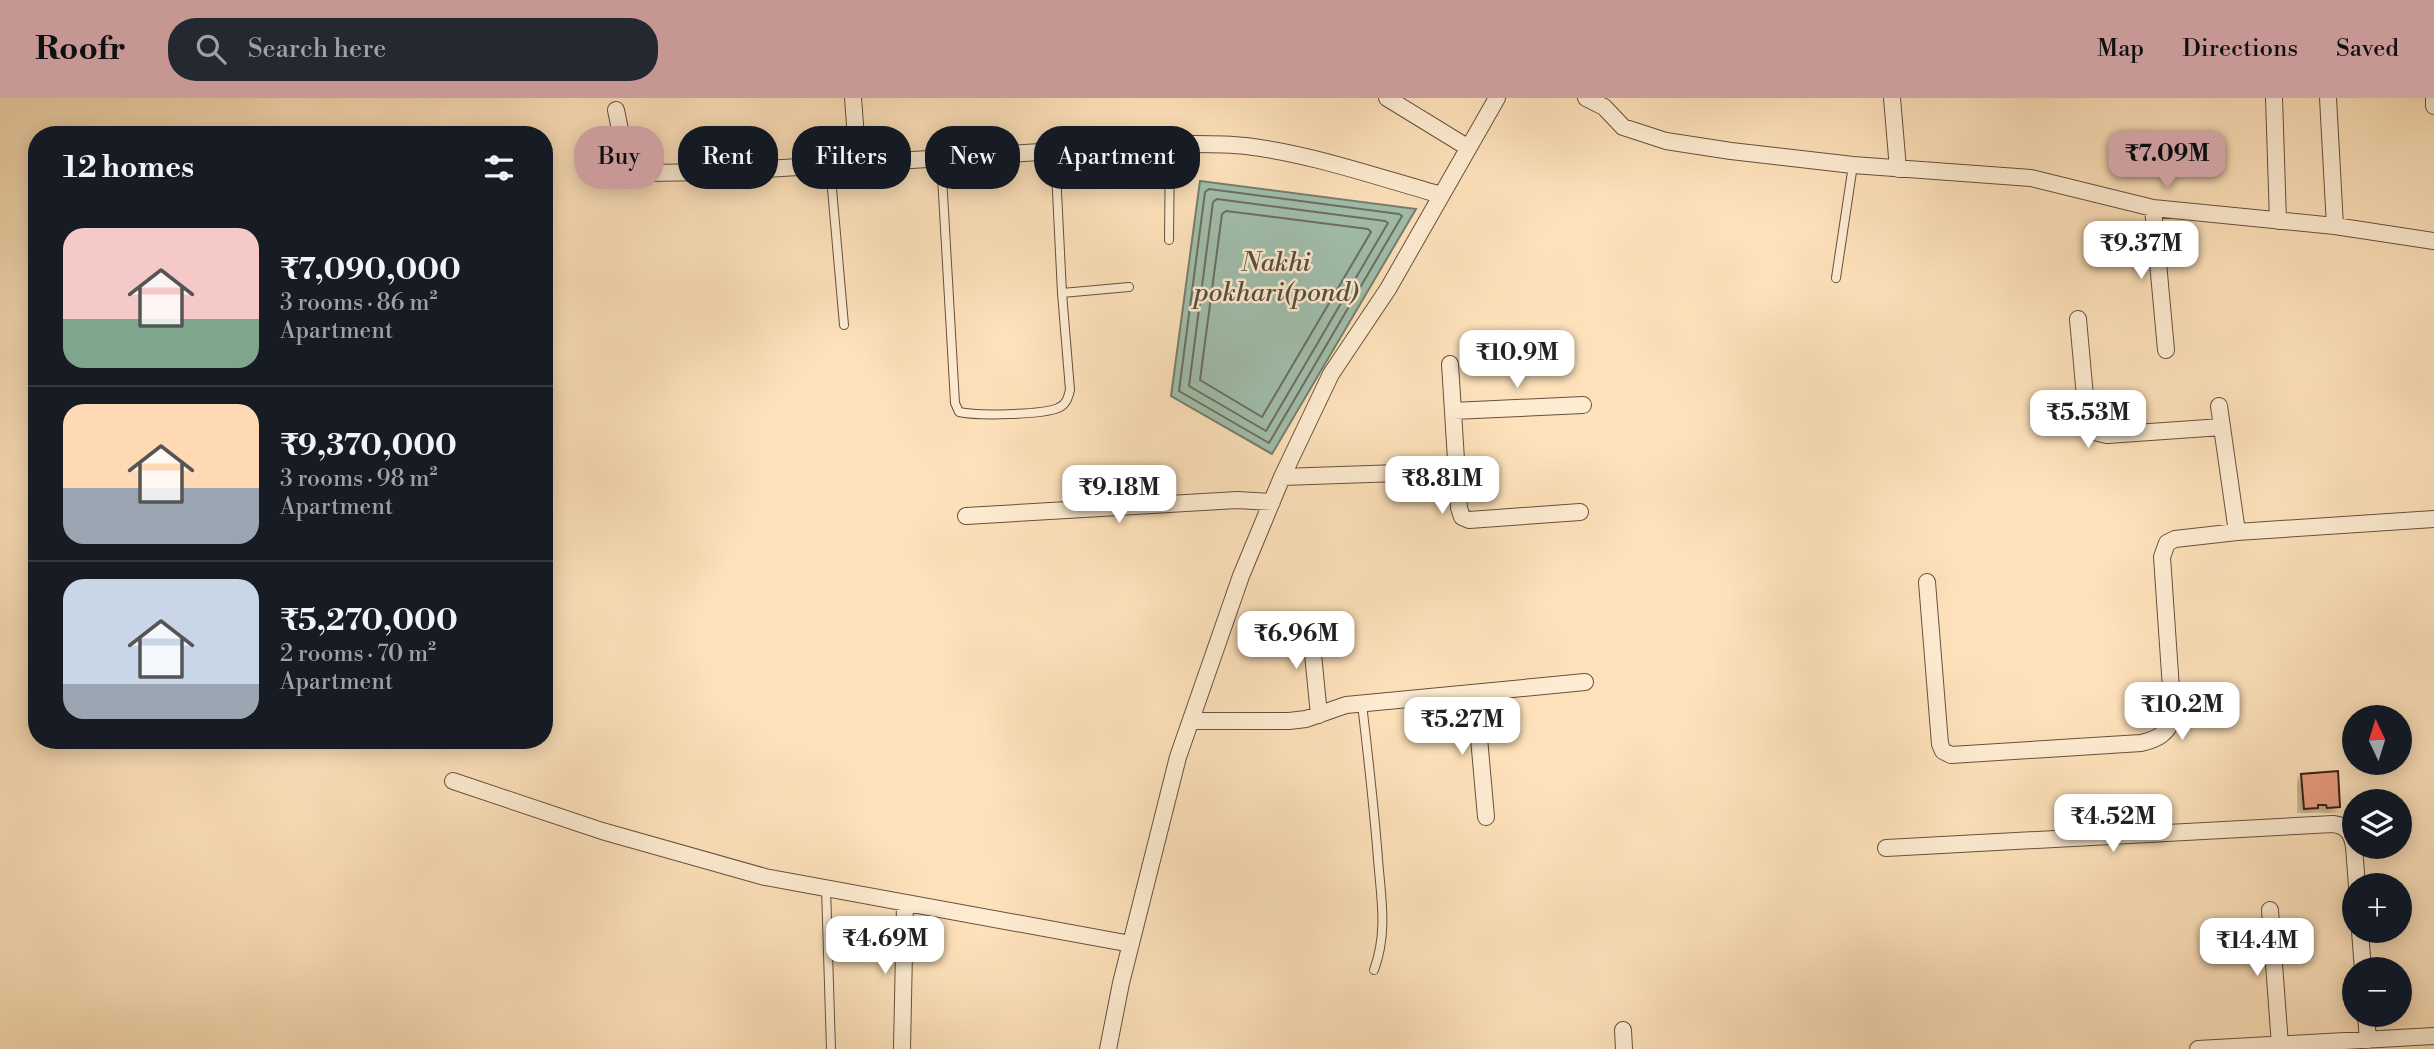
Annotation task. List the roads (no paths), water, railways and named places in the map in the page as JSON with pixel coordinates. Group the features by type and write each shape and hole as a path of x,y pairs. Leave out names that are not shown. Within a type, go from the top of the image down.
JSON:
{"street":[{"path":"853,98 855,126"},
{"path":"1387,98 1467,148"},
{"path":"1108,1049 1131,944 1178,757 1241,576 1282,477 1331,374 1388,289 1497,98"},
{"path":"1586,98 1604,107 1623,127 1666,141 1853,165 2032,178 2152,208 2335,226 2434,241"},
{"path":"1892,98 1898,169"},
{"path":"2274,98 2278,221"},
{"path":"2328,98 2335,226"},
{"path":"2434,98 2434,106"},
{"path":"616,110 627,164 643,173 792,167"},
{"path":"1200,144 1247,146 1299,156 1441,195"},
{"path":"2152,208 2166,350"},
{"path":"2078,319 2087,419 2094,432 2107,435 2222,427"},
{"path":"1450,364 1459,508 1462,517 1469,520 1580,512"},
{"path":"1453,411 1583,405"},
{"path":"2219,406 2236,532"},
{"path":"1282,477 1457,471"},
{"path":"966,516 1237,500 1272,502"},
{"path":"1927,582 1940,744 1943,751 1951,755 2141,743 2162,735 2173,718 2163,549 2166,543 2175,539 2236,532 2434,519"},
{"path":"1310,624 1319,715"},
{"path":"1191,720 1289,721 1319,715 1346,705 1585,682"},
{"path":"1475,693 1486,817"},
{"path":"453,780 602,831 765,877 1131,944"},
{"path":"1885,848 2342,826"},
{"path":"902,1049 905,903"},
{"path":"2270,910 2280,1045"},
{"path":"2367,1027 2368,1040"},
{"path":"1623,1030 1624,1049"},
{"path":"2198,1049 2434,1036"}],"lane":[{"path":"1836,278 1853,165"},
{"path":"832,189 844,326"},
{"path":"943,189 955,403 959,412 970,415 1038,411 1061,407 1068,399 1070,390 1057,189"},
{"path":"1169,240 1170,189"},
{"path":"1062,293 1129,287"},
{"path":"1362,704 1374,806 1382,916 1383,941 1374,970"},
{"path":"826,888 831,1049"}],"water":[{"name":"Nakhi pokhari(pond)","path":"1200,181 1416,209 1272,454 1171,396"}]}
